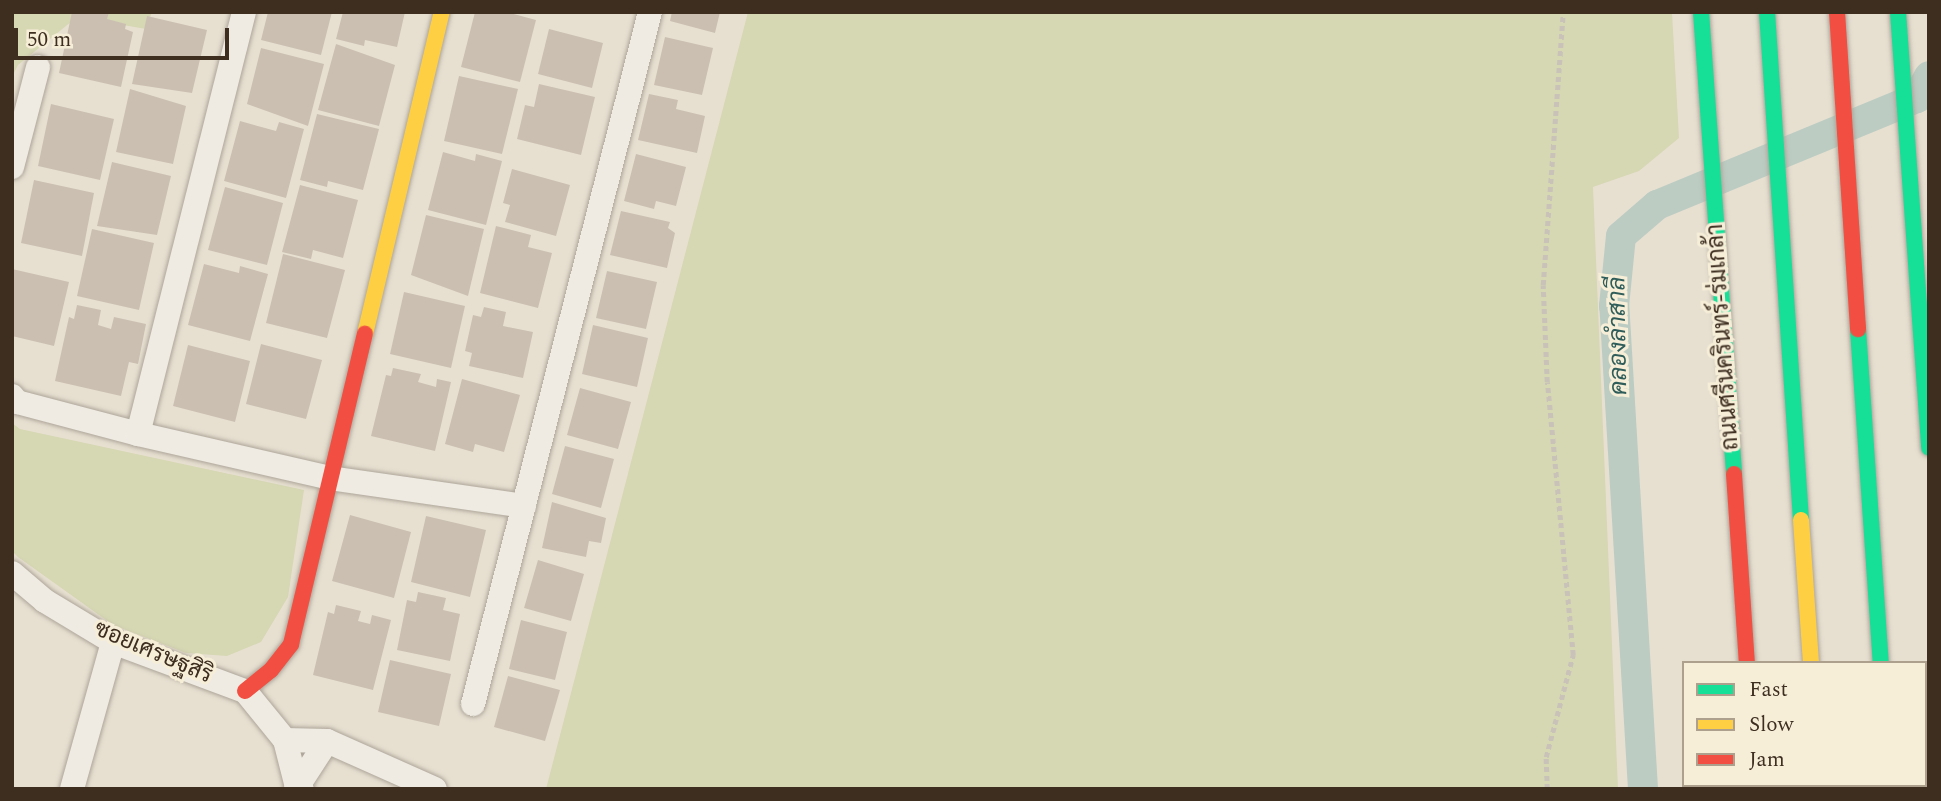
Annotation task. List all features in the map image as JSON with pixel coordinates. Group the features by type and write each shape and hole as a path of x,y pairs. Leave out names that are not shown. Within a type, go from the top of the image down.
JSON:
{"main road":[{"path":"246,691 271,670 291,644 442,12"},
{"name":"ถนนศรีนครินทร์-ร่มเกล้า","path":"1701,12 1747,661"},
{"path":"1767,12 1811,661"},
{"path":"1837,12 1881,661"},
{"path":"1898,12 1929,448"}],"street":[{"path":"138,434 244,12"},
{"path":"473,704 650,12"},
{"path":"12,167 38,67"},
{"path":"12,396 17,401 138,434 330,478 524,506"},
{"name":"ซอยเศรษฐสิริ","path":"12,573 46,601 113,642 246,691"},
{"path":"72,789 113,642"},
{"path":"246,691 285,740 298,788"},
{"path":"285,740 327,741 435,789"},
{"path":"298,788 327,741"}],"path":[{"path":"1547,789 1546,757 1573,655 1547,382 1543,285 1563,12"}],"green space":[{"path":"12,12 152,12 146,29 77,17 18,65 12,77"},
{"path":"748,12 1672,12 1679,138 1639,171 1593,187 1618,789 546,789"},
{"path":"12,423 20,429 304,490 288,597 261,642 227,656 186,653 113,625 18,557 12,551"}],"building":[{"path":"72,12 109,12 107,19 126,24 125,29 133,32 121,87 59,73"},
{"path":"268,12 332,12 321,55 261,40"},
{"path":"343,12 405,12 397,47 365,40 364,46 336,39"},
{"path":"475,12 506,12 536,20 520,82 461,67"},
{"path":"672,12 720,12 715,33 670,21"},
{"path":"147,16 207,30 192,93 132,84"},
{"path":"549,29 603,43 592,88 538,74"},
{"path":"665,37 713,48 702,95 654,85"},
{"path":"336,44 395,65 379,126 318,110"},
{"path":"261,48 324,64 308,126 247,104"},
{"path":"459,76 518,89 502,154 444,141"},
{"path":"539,84 595,97 581,155 517,139 525,105 534,107"},
{"path":"130,89 186,106 173,164 116,152"},
{"path":"649,94 678,100 676,109 705,116 697,153 638,140"},
{"path":"51,104 114,119 100,180 38,166"},
{"path":"317,114 379,129 363,190 328,181 327,187 300,180"},
{"path":"240,121 276,131 279,122 304,129 286,198 224,181"},
{"path":"443,152 475,161 476,154 502,161 486,225 428,210"},
{"path":"636,154 686,167 676,206 656,201 654,209 624,201"},
{"path":"112,162 171,176 157,235 97,226"},
{"path":"512,169 570,185 556,236 505,222 510,205 503,203"},
{"path":"34,180 94,193 82,256 21,243"},
{"path":"300,185 358,200 343,258 313,250 311,259 282,252"},
{"path":"225,187 283,203 267,265 208,250"},
{"path":"621,211 670,222 668,228 675,233 667,268 610,255"},
{"path":"426,215 484,229 468,296 411,275"},
{"path":"496,226 531,235 528,247 552,253 538,308 480,293"},
{"path":"92,229 154,243 139,310 77,296"},
{"path":"283,254 345,270 327,338 266,323"},
{"path":"204,264 239,273 240,266 268,274 250,341 188,325"},
{"path":"12,269 69,282 54,346 12,336"},
{"path":"607,271 657,282 646,329 596,318"},
{"path":"404,292 465,306 451,368 390,354"},
{"path":"77,305 101,310 98,325 111,329 114,317 146,324 138,364 129,362 121,396 55,381 69,317 74,319"},
{"path":"484,307 506,312 503,326 533,332 523,378 469,366 472,353 465,351 473,315 481,317"},
{"path":"593,325 648,338 637,387 582,374"},
{"path":"261,344 322,360 306,419 246,404"},
{"path":"188,345 250,361 235,422 173,406"},
{"path":"393,368 421,374 418,382 436,387 437,379 451,382 435,451 371,436 386,375 391,376"},
{"path":"462,379 520,395 504,452 475,444 473,452 445,444"},
{"path":"580,388 631,402 618,449 567,435"},
{"path":"565,446 614,459 601,508 552,494"},
{"path":"552,502 606,518 601,543 589,541 586,557 542,548"},
{"path":"350,515 411,532 394,598 332,581"},
{"path":"426,516 486,530 470,597 411,582"},
{"path":"538,560 584,574 571,621 524,608"},
{"path":"418,592 446,598 443,610 460,614 450,661 397,650 407,600 416,602"},
{"path":"336,605 361,611 358,621 370,624 372,615 391,620 373,690 313,675 328,612 334,614"},
{"path":"521,620 567,632 555,680 509,669"},
{"path":"390,660 451,674 439,726 378,712"},
{"path":"508,676 560,690 545,741 494,727"}],"waterway":[{"name":"คลองลำสาลี","path":"1643,789 1614,306 1621,236 1657,205 1917,98 1929,76"}],"traffic: fast":[{"path":"1701,12 1734,474"},
{"path":"1767,12 1801,520"},
{"path":"1898,12 1929,448"},
{"path":"1858,329 1881,661"}],"traffic: slow":[{"path":"365,334 442,12"},
{"path":"1801,520 1811,661"}],"traffic: jam":[{"path":"1837,12 1858,329"},
{"path":"245,691 271,670 291,644 365,334"},
{"path":"1734,474 1747,661"}]}
